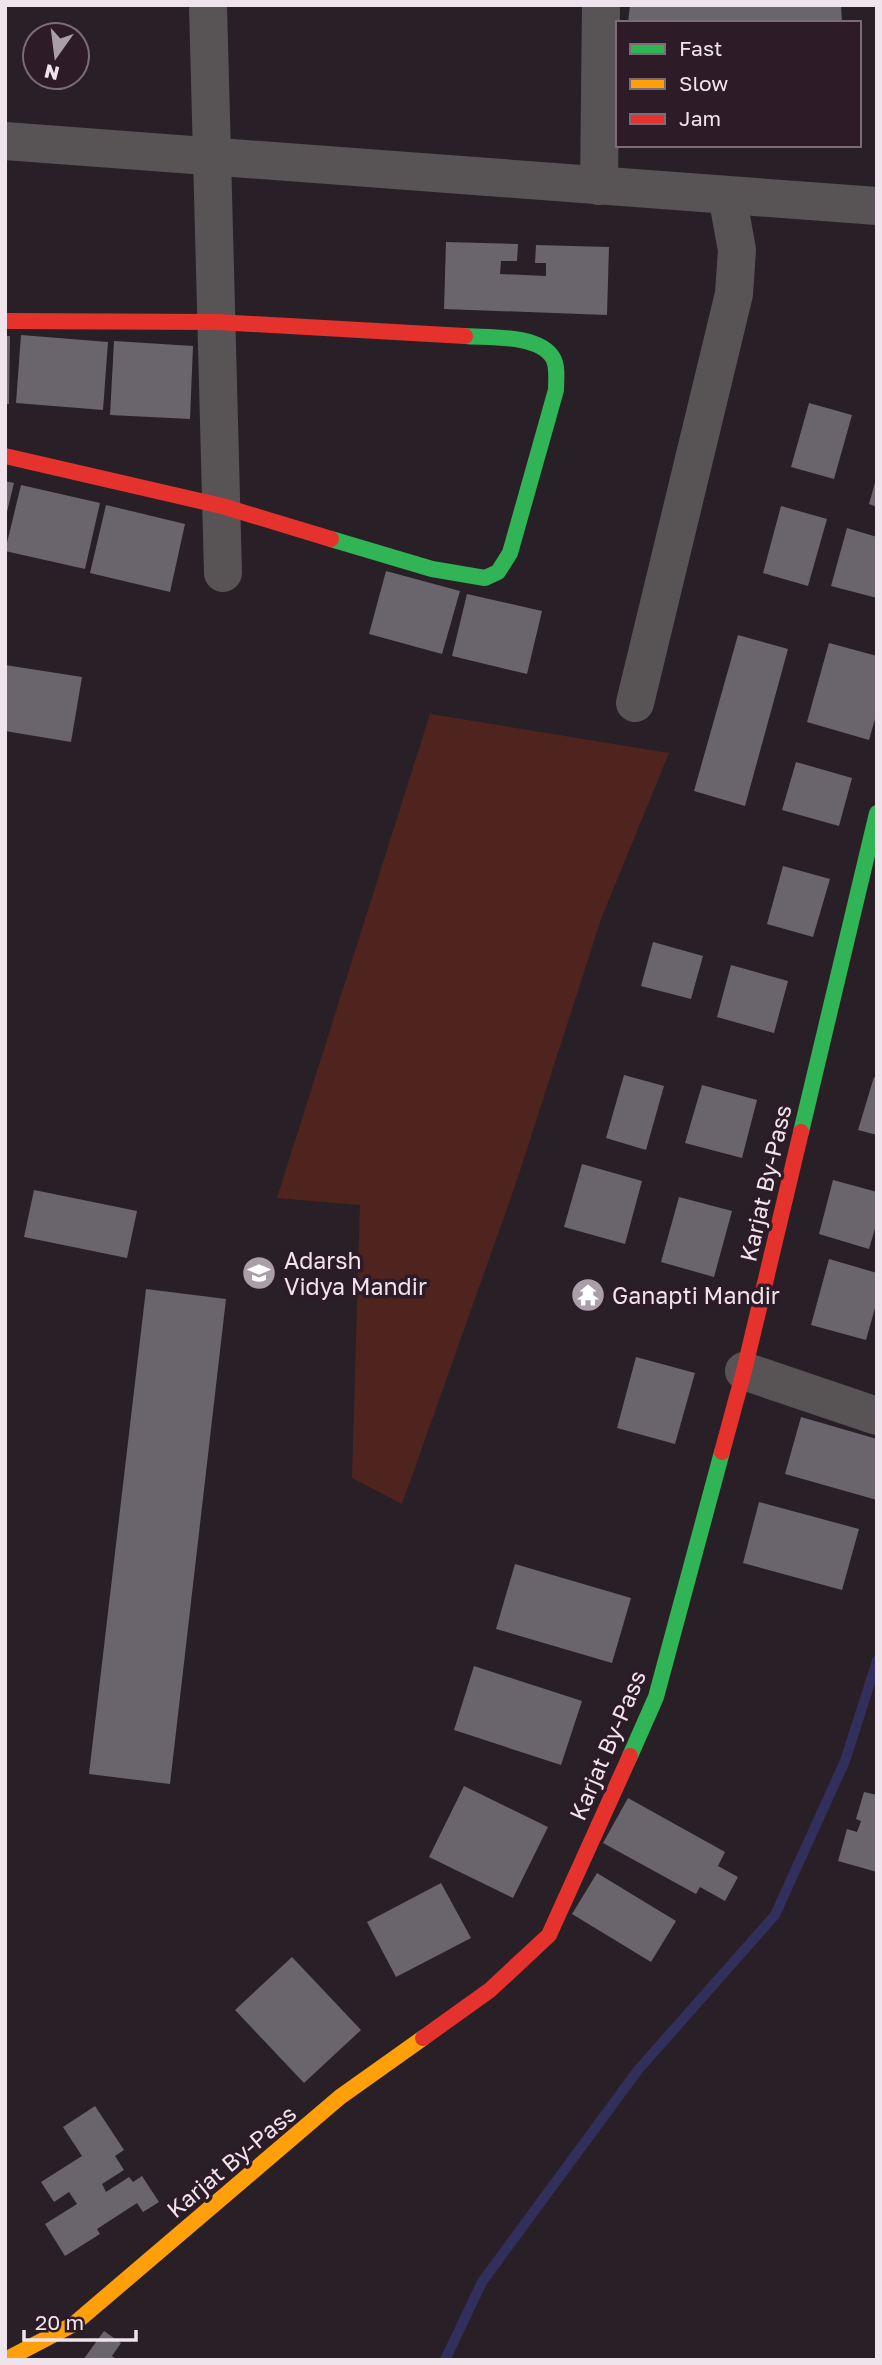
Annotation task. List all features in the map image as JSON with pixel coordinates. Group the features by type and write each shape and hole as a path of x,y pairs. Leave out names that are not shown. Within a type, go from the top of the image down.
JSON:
{"main road":[{"path":"5,321 217,322 527,340 548,350 557,363 556,390 510,553 498,572 485,578 432,569 222,506 5,456"},
{"name":"Karjat By-Pass","path":"5,2360 74,2325 340,2097 491,1990 549,1935 656,1697 744,1371 877,813"}],"street":[{"path":"208,5 223,573"},
{"path":"599,186 601,5"},
{"path":"5,141 877,206"},
{"path":"635,703 734,294 737,250 727,195"},
{"path":"744,1371 877,1416"}],"shaded area":[{"path":"430,714 669,753 601,919 516,1183 402,1504 352,1478 360,1205 277,1198"}],"building":[{"path":"630,5 841,5 842,21 628,21"},
{"path":"446,242 518,244 517,261 501,261 500,274 546,276 546,263 535,263 536,245 609,247 607,315 444,309"},
{"path":"21,335 108,342 103,410 16,403"},
{"path":"5,336 10,336 9,404 5,404"},
{"path":"114,341 193,346 190,419 110,415"},
{"path":"809,403 852,415 834,479 791,467"},
{"path":"877,480 877,507 869,504"},
{"path":"5,481 14,483 6,516 5,516"},
{"path":"21,485 100,503 85,569 5,551"},
{"path":"106,505 185,524 170,592 90,573"},
{"path":"781,506 827,519 808,586 763,573"},
{"path":"847,528 877,537 877,598 831,586"},
{"path":"386,571 460,591 442,654 369,634"},
{"path":"467,594 542,611 527,674 452,656"},
{"path":"738,635 788,649 745,806 694,791"},
{"path":"829,643 877,656 877,712 869,740 807,722"},
{"path":"5,665 82,677 71,742 5,731"},
{"path":"796,762 852,778 839,826 782,810"},
{"path":"783,866 830,879 813,937 767,924"},
{"path":"653,942 703,956 691,999 641,986"},
{"path":"731,965 788,981 774,1033 717,1017"},
{"path":"624,1075 664,1086 646,1150 606,1138"},
{"path":"874,1077 877,1078 877,1135 858,1130"},
{"path":"702,1085 757,1100 742,1158 685,1143"},
{"path":"582,1164 642,1181 625,1244 564,1227"},
{"path":"833,1180 877,1192 877,1222 869,1249 819,1234"},
{"path":"34,1190 137,1211 127,1258 24,1237"},
{"path":"679,1197 732,1211 714,1277 661,1262"},
{"path":"829,1259 877,1273 877,1301 866,1340 811,1325"},
{"path":"146,1289 226,1299 170,1784 89,1774"},
{"path":"636,1357 695,1373 675,1444 617,1428"},
{"path":"801,1417 877,1439 877,1500 785,1474"},
{"path":"759,1502 859,1529 842,1590 743,1563"},
{"path":"515,1564 631,1598 612,1663 496,1629"},
{"path":"474,1666 582,1701 561,1765 454,1730"},
{"path":"464,1786 548,1827 513,1898 429,1857"},
{"path":"864,1792 877,1795 877,1872 838,1861 847,1829 857,1832 861,1821 856,1819"},
{"path":"628,1798 725,1852 718,1866 738,1877 725,1901 700,1887 696,1894 603,1843"},
{"path":"597,1873 676,1921 651,1962 572,1914"},
{"path":"441,1883 471,1938 396,1977 367,1922"},
{"path":"292,1957 361,2030 304,2083 235,2010"},
{"path":"95,2106 124,2150 115,2156 124,2170 102,2184 106,2192 129,2177 133,2182 142,2176 159,2202 143,2212 137,2203 97,2229 100,2234 65,2256 45,2224 77,2204 69,2192 54,2202 41,2182 82,2156 63,2127"},
{"path":"104,2331 121,2343 112,2356 117,2360 83,2360"}],"waterway":[{"path":"445,2360 482,2282 638,2070 775,1915 845,1761 877,1661"}],"traffic: fast":[{"path":"331,539 432,569 485,578 498,572 510,553 556,390 556,369 553,358 537,345 513,339 465,336"},
{"path":"801,1132 877,813"},
{"path":"630,1756 656,1697 722,1452"}],"traffic: slow":[{"path":"5,2360 74,2324 340,2097 423,2038"}],"traffic: jam":[{"path":"5,321 217,322 465,336"},
{"path":"5,456 222,506 331,539"},
{"path":"722,1452 801,1132"},
{"path":"423,2038 490,1990 549,1935 630,1756"}],"place":[{"name":"Adarsh Vidya Mandir","path":"259,1273"},
{"name":"Ganapti Mandir","path":"588,1295"}]}
